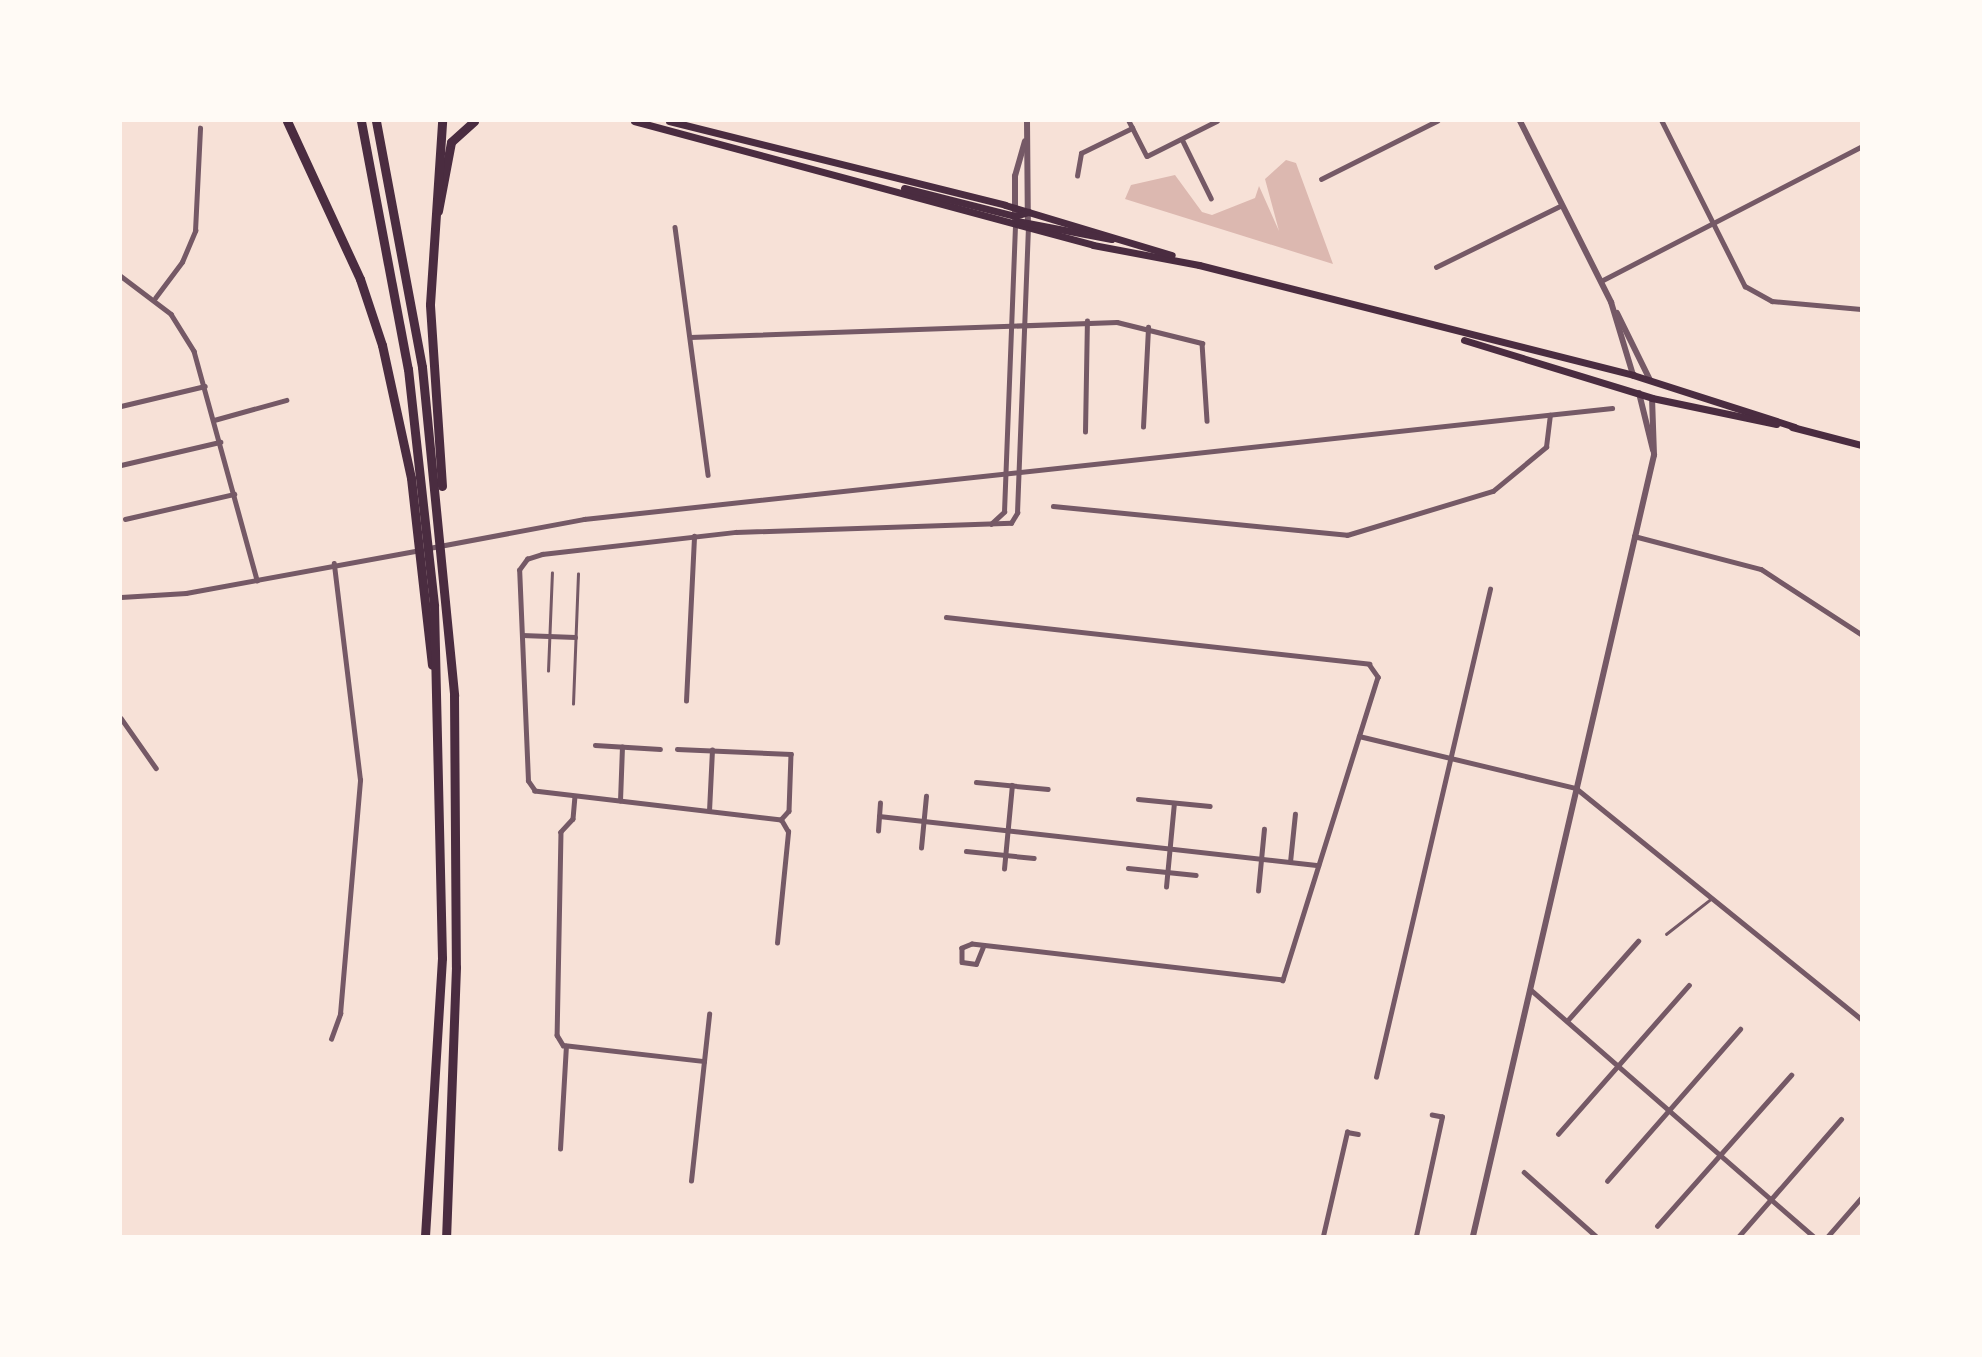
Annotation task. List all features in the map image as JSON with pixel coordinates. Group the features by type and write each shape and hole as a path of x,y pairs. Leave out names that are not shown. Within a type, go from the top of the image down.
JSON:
{"highway":[{"path":"281,121 342,236"},
{"path":"287,121 342,236 398,408 440,713"},
{"path":"361,121 408,369 440,713 442,958 425,1236"},
{"path":"376,121 420,354 441,526"},
{"path":"442,121 432,240 441,526 457,786 446,1236"},
{"path":"432,240 451,142 474,121"}],"main road":[{"path":"634,121 1028,220 1139,244 1199,265"},
{"path":"668,121 1437,329 1633,375 1795,427 1861,445"},
{"path":"1437,329 1653,398 1795,427"},
{"path":"1633,375 1639,393"},
{"path":"1650,380 1653,398"}],"street":[{"path":"781,820 535,791 528,781 518,579 527,559 694,536 800,527 987,526 1016,519 1028,220 1027,121"},
{"path":"1129,121 1147,156 1217,121"},
{"path":"1321,179 1437,121"},
{"path":"1520,121 1650,380"},
{"path":"1662,121 1713,226 1753,293 1772,301 1861,309"},
{"path":"155,298 195,231 200,128"},
{"path":"1077,177 1081,153 1132,128"},
{"path":"987,526 1004,512 1015,216 1027,133"},
{"path":"1182,139 1211,198"},
{"path":"1601,281 1713,226 1861,147"},
{"path":"1436,267 1562,205"},
{"path":"675,227 708,475"},
{"path":"121,276 155,298 183,331 205,386 257,579"},
{"path":"1611,302 1633,375"},
{"path":"690,337 1087,321 1148,327 1202,343 1207,421"},
{"path":"1085,432 1087,321"},
{"path":"1143,427 1148,327"},
{"path":"121,406 205,386"},
{"path":"1639,393 1654,455"},
{"path":"1473,1236 1654,455 1653,398"},
{"path":"214,420 286,400"},
{"path":"121,597 257,579 584,519 1612,408"},
{"path":"1053,506 1347,535 1493,491 1545,447 1550,415"},
{"path":"121,464 220,442"},
{"path":"125,519 234,494"},
{"path":"686,701 694,536"},
{"path":"1634,536 1761,569 1861,634"},
{"path":"331,1039 340,1014 360,780 334,564"},
{"path":"1376,1077 1490,589"},
{"path":"946,617 1369,664 1377,677 1283,980 983,947 962,948 962,962 976,964 983,947"},
{"path":"522,635 575,637"},
{"path":"121,718 156,768"},
{"path":"1359,736 1576,788 1861,1019"},
{"path":"595,745 660,748"},
{"path":"621,802 622,747"},
{"path":"677,749 791,754 789,811 781,820"},
{"path":"709,811 712,750"},
{"path":"976,782 1048,789"},
{"path":"1004,869 1012,786"},
{"path":"560,1149 566,1046 557,1035 561,832 573,818 575,796"},
{"path":"920,848 926,796"},
{"path":"1138,799 1210,806"},
{"path":"878,831 880,803"},
{"path":"1166,887 1174,803"},
{"path":"1290,862 1295,814"},
{"path":"879,816 1318,865"},
{"path":"776,943 788,832 781,820"},
{"path":"1258,891 1264,829"},
{"path":"965,851 1034,858"},
{"path":"1128,868 1196,875"},
{"path":"1567,1021 1638,941"},
{"path":"1558,1134 1689,985"},
{"path":"1530,989 1813,1236"},
{"path":"691,1181 709,1014"},
{"path":"1607,1181 1740,1029"},
{"path":"566,1046 704,1061"},
{"path":"1657,1226 1791,1075"},
{"path":"1416,1236 1442,1117 1432,1115"},
{"path":"1739,1236 1841,1119"},
{"path":"1323,1236 1347,1132 1358,1134"},
{"path":"1524,1172 1596,1236"},
{"path":"1828,1236 1861,1198"}],"lane":[{"path":"548,671 552,573"},
{"path":"573,704 578,574"},
{"path":"1666,934 1712,898"}],"shaded area":[{"path":"1286,160 1296,163 1333,264 1125,199 1131,185 1175,175 1202,212 1212,215 1255,198 1259,186 1279,231 1265,179"}]}
